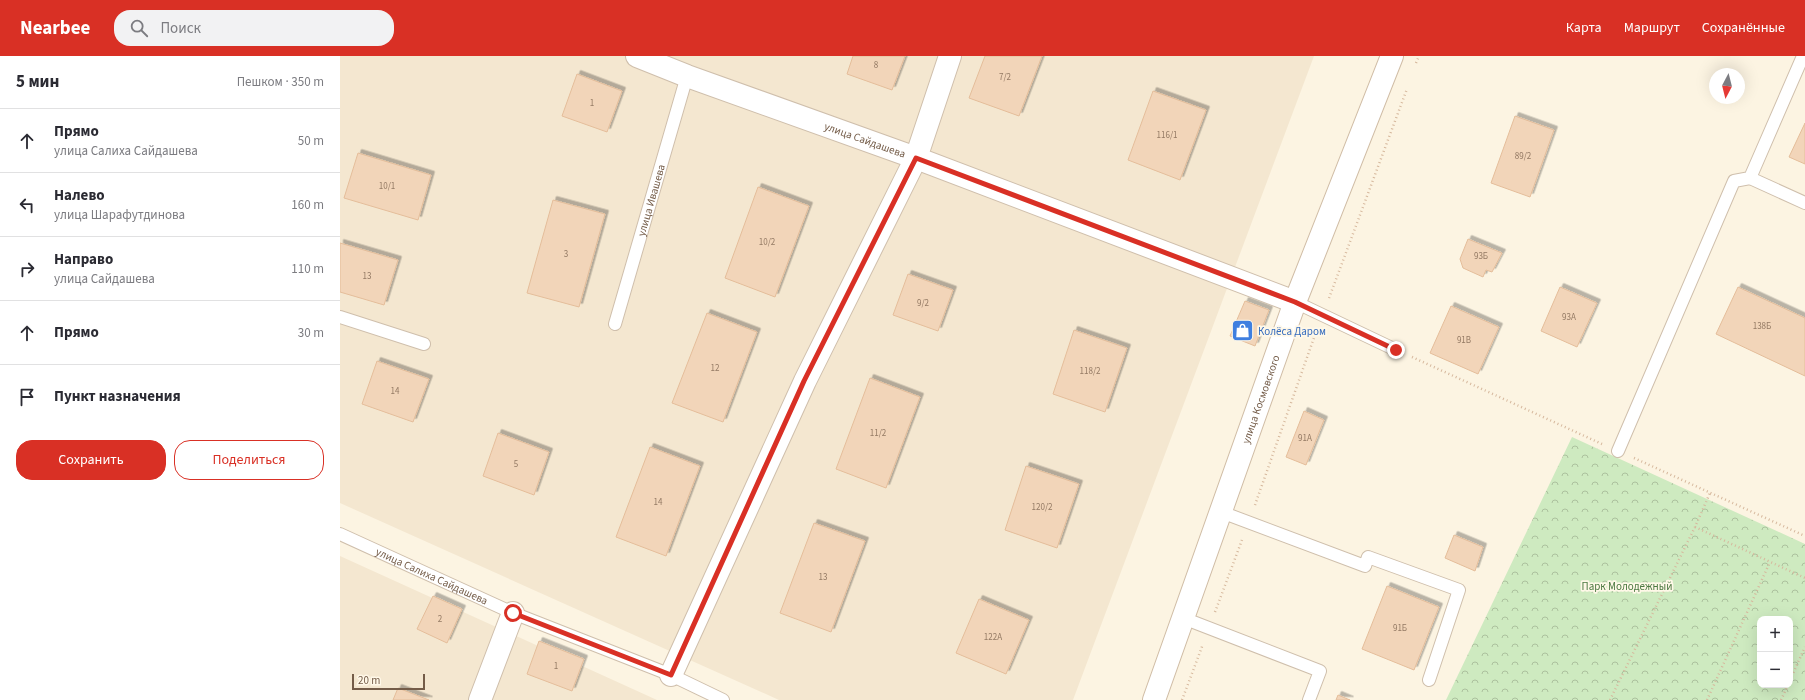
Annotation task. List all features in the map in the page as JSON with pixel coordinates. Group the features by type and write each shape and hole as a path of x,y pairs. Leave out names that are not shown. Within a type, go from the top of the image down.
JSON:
{"street":[{"name":"улица Сайдашева","path":"637,56 687,76 916,158 1295,302"},
{"path":"671,675 804,381 916,158 950,56"},
{"name":"улица Космовского","path":"1154,700 1295,302 1392,56"},
{"path":"480,700 513,613"}],"lane":[{"path":"1750,178 1803,56"},
{"name":"улица Ивашева","path":"615,324 687,76"},
{"path":"1618,451 1734,181 1750,178 1805,204"},
{"path":"1295,302 1396,350"},
{"path":"340,317 424,344"},
{"path":"1221,512 1365,566 1368,557 1459,590 1429,680"},
{"name":"улица Салиха Сайдашева","path":"340,534 513,613 671,675 723,700"},
{"path":"1183,618 1320,671 1309,700"}],"path":[{"path":"1413,71 1419,56"},
{"path":"1182,700 1249,522 1322,314 1408,86"},
{"path":"1610,700 1695,527 1710,493"},
{"path":"1695,527 1805,578"},
{"path":"1707,700 1770,562"},
{"path":"1793,673 1805,647"},
{"path":"1781,700 1787,688"}],"shaded area":[{"path":"340,56 1314,56 1073,700 779,700 340,503"},
{"path":"340,556 657,700 340,700"}],"green space":[{"name":"Парк Молодежный","path":"1572,437 1805,544 1805,700 1446,700"}],"building":[{"path":"853,56 905,56 892,90 847,74"},
{"path":"985,56 1042,56 1019,116 969,98"},
{"path":"577,74 622,91 607,132 562,116"},
{"path":"1153,91 1206,110 1180,180 1128,160"},
{"path":"1515,116 1554,130 1530,197 1491,183"},
{"path":"1805,123 1805,164 1789,157"},
{"path":"358,153 431,175 418,220 344,198"},
{"path":"758,187 809,206 775,297 725,278"},
{"path":"553,200 605,214 579,307 527,293"},
{"path":"1468,239 1502,253 1492,272 1486,270 1483,277 1463,268 1460,259"},
{"path":"340,243 398,260 384,305 340,292"},
{"path":"908,274 953,290 938,331 893,315"},
{"path":"1560,287 1597,303 1577,347 1541,331"},
{"path":"1738,287 1805,318 1805,376 1716,334"},
{"path":"1245,301 1269,310 1255,346 1230,336"},
{"path":"1451,306 1499,327 1478,374 1430,353"},
{"path":"707,313 757,332 723,422 672,403"},
{"path":"1074,330 1127,348 1105,412 1053,394"},
{"path":"377,361 429,379 413,422 362,404"},
{"path":"870,378 920,397 886,488 836,469"},
{"path":"1304,411 1324,420 1306,465 1286,457"},
{"path":"498,433 549,452 534,495 483,476"},
{"path":"650,447 700,466 666,556 616,537"},
{"path":"1026,466 1079,484 1057,548 1005,530"},
{"path":"814,523 865,541 831,632 780,613"},
{"path":"1454,535 1483,547 1475,571 1445,558"},
{"path":"1387,586 1439,607 1414,670 1362,649"},
{"path":"433,596 462,609 447,643 417,629"},
{"path":"979,599 1029,620 1006,674 956,653"},
{"path":"539,641 584,659 572,691 527,674"},
{"path":"398,688 429,700 393,700"},
{"path":"1338,695 1350,700 1336,700"}],"place":[{"name":"Колёса Даром","path":"1243,331"}],"route":[{"path":"513,613 671,675 804,381 916,158 1295,302 1396,350"}]}
